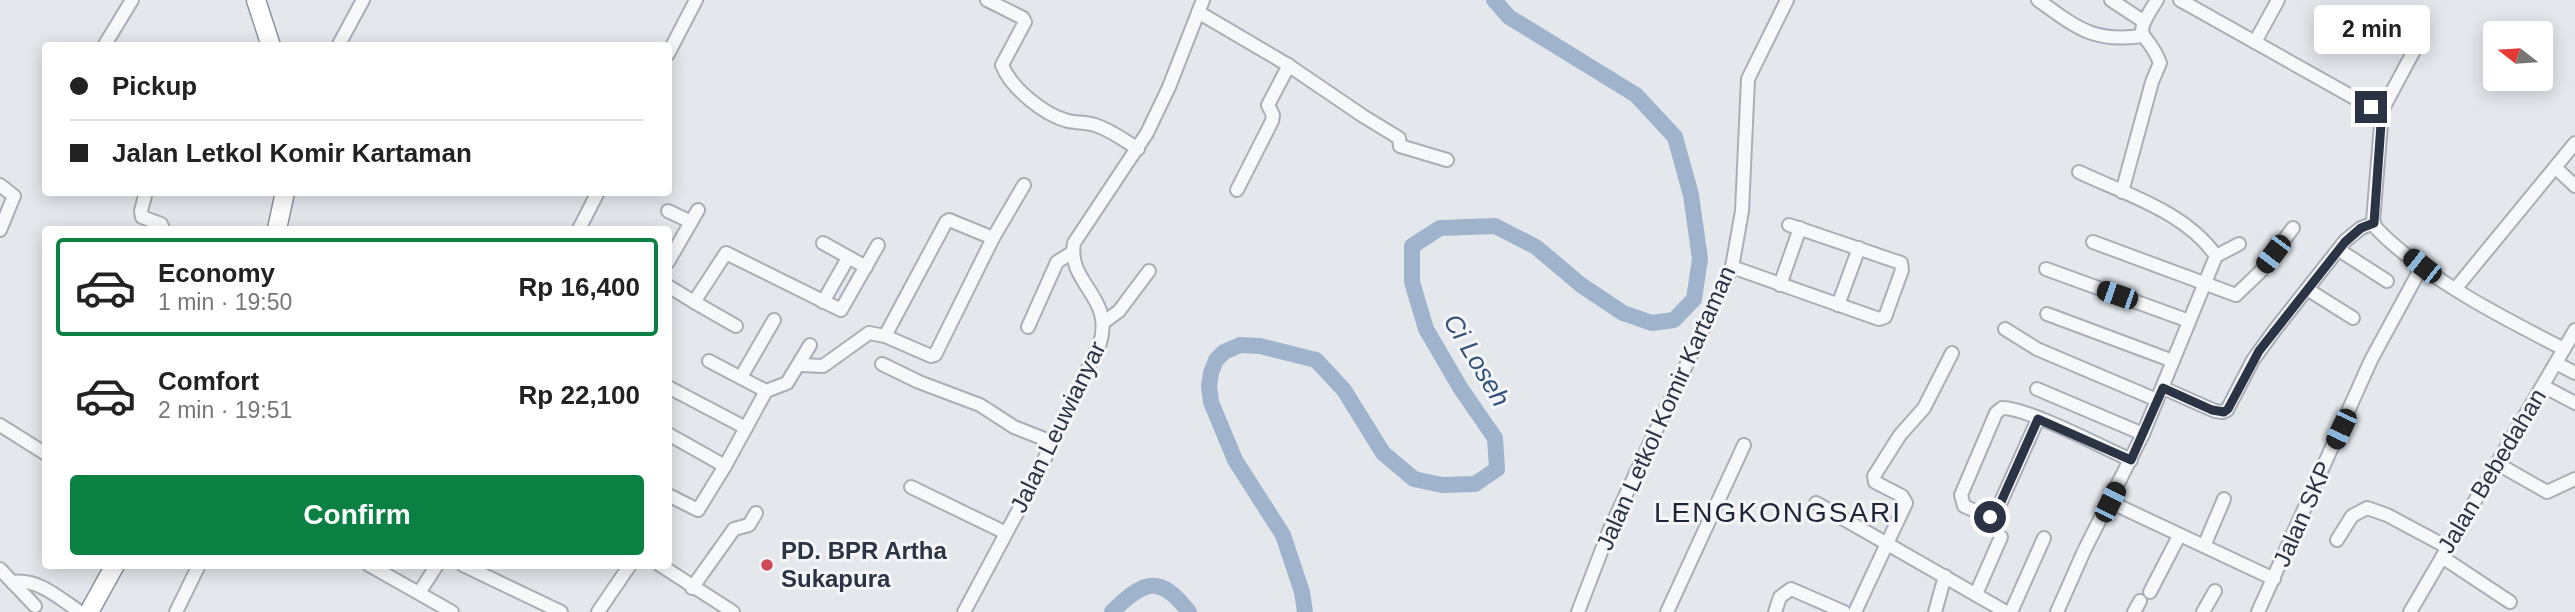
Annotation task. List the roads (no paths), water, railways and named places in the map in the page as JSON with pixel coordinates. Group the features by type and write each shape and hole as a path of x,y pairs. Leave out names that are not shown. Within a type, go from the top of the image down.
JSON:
{"highway":[{"path":"256,0 270,42"},
{"path":"282,224 285,196"},
{"path":"89,612 113,569"}],"street":[{"path":"106,42 132,0"},
{"path":"340,42 363,0"},
{"path":"672,46 695,0"},
{"path":"987,0 1026,22 1002,65 1010,80 1022,93 1066,120 1096,125 1113,132 1138,149"},
{"name":"Jalan Letkol Komir Kartaman","path":"1578,612 1609,531 1732,267 1742,211 1748,79 1787,0"},
{"path":"2038,0 2088,33 2114,37 2142,36"},
{"path":"2111,0 2143,21"},
{"path":"2122,192 2152,82 2160,63 2142,36 2143,21 2157,0"},
{"path":"2180,0 2367,104 2379,116"},
{"path":"2255,42 2278,0"},
{"path":"1028,327 1057,262 1073,252 1078,236 1147,133 1169,88 1201,6 1399,138 1400,146 1447,160"},
{"path":"2417,45 2379,116 2381,132 2374,223 2384,236 2422,266 2508,320 2564,349"},
{"path":"1237,190 1272,121 1273,115 1268,103 1289,65"},
{"path":"2456,288 2575,143"},
{"path":"2556,168 2575,186"},
{"path":"2079,172 2182,223 2216,256"},
{"path":"0,185 14,196 0,230"},
{"path":"800,365 823,366 869,333 885,336 931,356 935,355 993,238 1024,185"},
{"path":"145,196 142,217 162,226"},
{"path":"581,226 596,196"},
{"path":"668,211 695,216 672,255"},
{"path":"885,336 946,222 949,220 993,238"},
{"path":"2005,329 2037,349 2160,394 2215,411 2226,411 2259,351 2307,289 2352,234 2374,223"},
{"path":"1732,267 1780,285 1838,305 1883,318 1902,272 1902,265 1899,261 1794,226 1780,285"},
{"path":"2093,242 2233,295 2239,293 2260,272 2293,228"},
{"path":"823,243 866,267"},
{"path":"694,303 726,253 842,310 878,244"},
{"path":"2057,612 2084,551 2143,434 2203,282 2216,256 2239,244"},
{"path":"1838,305 1859,248"},
{"path":"2339,250 2387,281"},
{"name":"Jalan Leuwianyar","path":"964,612 1100,343 1104,321 1102,313 1077,269 1073,252"},
{"path":"822,302 848,258"},
{"name":"Jalan SKP","path":"2262,611 2273,579 2371,360 2422,266"},
{"path":"2046,269 2189,321"},
{"path":"1104,321 1119,311 1149,271"},
{"path":"672,289 736,326"},
{"path":"2307,289 2353,318"},
{"path":"2047,314 2173,361"},
{"path":"741,377 774,320"},
{"name":"Jalan Bebedahan","path":"2410,612 2575,330"},
{"path":"672,497 698,510 766,391 787,383 810,345"},
{"path":"1855,612 1906,502 1902,496 1875,482 1874,477 1900,435 1924,408 1952,353"},
{"path":"709,361 766,391"},
{"path":"2556,363 2575,373"},
{"path":"882,364 940,391 980,405 1014,427 1052,442"},
{"path":"2543,386 2575,403"},
{"path":"672,389 746,428"},
{"path":"2036,389 2143,434"},
{"path":"2038,419 1996,514 1989,517 1964,506 1961,495 1997,411 2006,408 2038,419 2131,460"},
{"path":"0,425 42,451"},
{"path":"672,436 725,466"},
{"path":"1667,612 1744,445"},
{"path":"2498,464 2546,492 2575,479"},
{"path":"911,487 1006,533"},
{"path":"2204,546 2224,499"},
{"path":"2110,502 2273,579"},
{"path":"1815,503 1887,541 2009,612 2044,538"},
{"path":"2337,540 2352,516 2367,508 2388,515 2445,552 2510,602"},
{"path":"692,588 734,529 749,525 756,513"},
{"path":"2142,602 2179,536"},
{"path":"1976,594 2001,537"},
{"path":"0,569 35,606"},
{"path":"176,612 197,569"},
{"path":"385,569 452,612"},
{"path":"419,593 434,569"},
{"path":"471,569 561,612"},
{"path":"598,612 627,569"},
{"path":"666,569 733,612"},
{"path":"1935,612 1945,576"},
{"path":"12,582 25,580 37,584 80,612"},
{"path":"1775,612 1782,594 1791,589 1844,612"},
{"path":"2205,611 2216,590"}],"waterway":[{"name":"Ci Loseh","path":"1305,612 1302,592 1283,535 1235,460 1211,402 1211,373 1216,360 1224,352 1240,345 1260,346 1316,360 1344,390 1383,453 1414,479 1442,485 1475,484 1497,469 1495,438 1461,389 1426,329 1412,282 1412,246 1440,228 1495,226 1536,247 1581,285 1623,313 1652,323 1674,320 1694,299 1700,259 1691,195 1675,137 1636,95 1509,17 1494,0"},
{"name":"Ci Loseh","path":"1112,612 1133,593 1152,586 1169,591 1189,612"}],"place":[{"name":"PD. BPR Artha Sukapura","path":"767,565"}],"district":[{"name":"LENGKONGSARI","path":"1778,512"}]}
